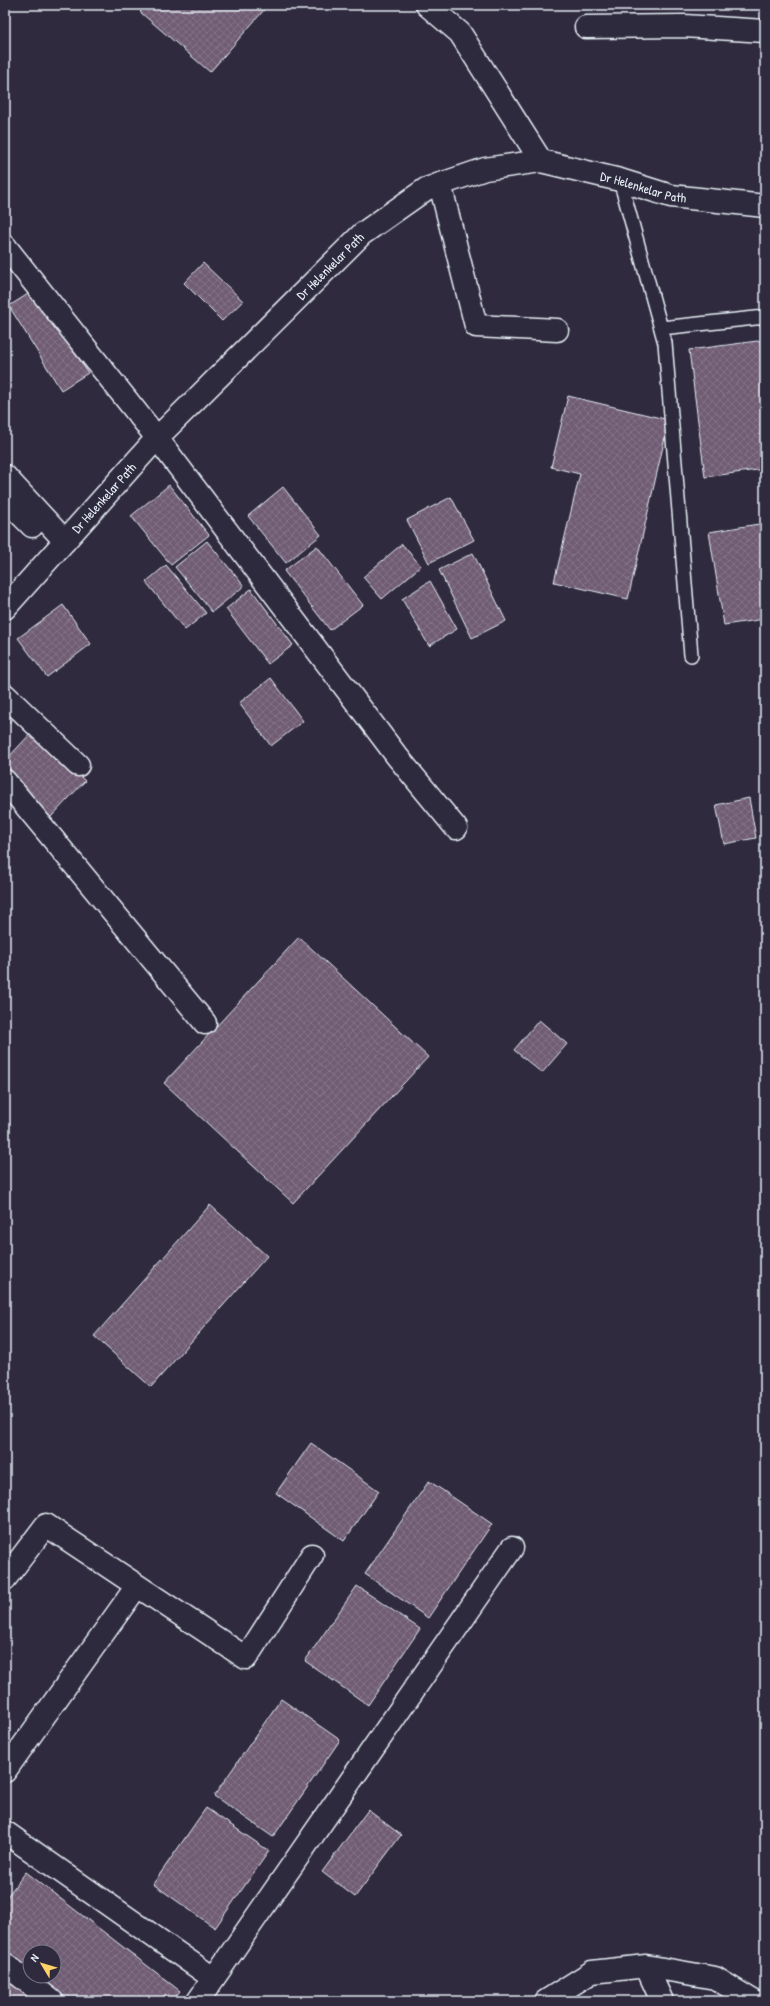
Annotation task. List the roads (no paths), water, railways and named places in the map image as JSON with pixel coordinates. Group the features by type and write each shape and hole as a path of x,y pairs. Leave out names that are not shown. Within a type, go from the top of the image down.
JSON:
{"street":[{"path":"427,5 460,33 541,161"},
{"path":"586,27 684,26 765,31"},
{"name":"Dr Helenkelar Path","path":"5,608 157,438 362,234 426,189 486,169 541,161 620,180 672,196 765,206"},
{"path":"440,184 476,326 557,330"},
{"path":"5,246 157,438 396,755 456,828"},
{"path":"5,476 61,545"},
{"path":"5,499 61,545"},
{"path":"5,695 78,765"},
{"path":"5,781 205,1023"},
{"path":"5,1579 46,1525 246,1658 312,1555"},
{"path":"198,2001 512,1548"},
{"path":"5,1770 138,1586"},
{"path":"5,1832 214,1978"},
{"path":"5,1964 52,2001"},
{"path":"546,2001 592,1972 646,1966 715,1978 753,2001"},
{"path":"646,1966 662,2001"}],"lane":[{"path":"620,180 665,343 690,655"},
{"path":"661,328 765,317"}]}
